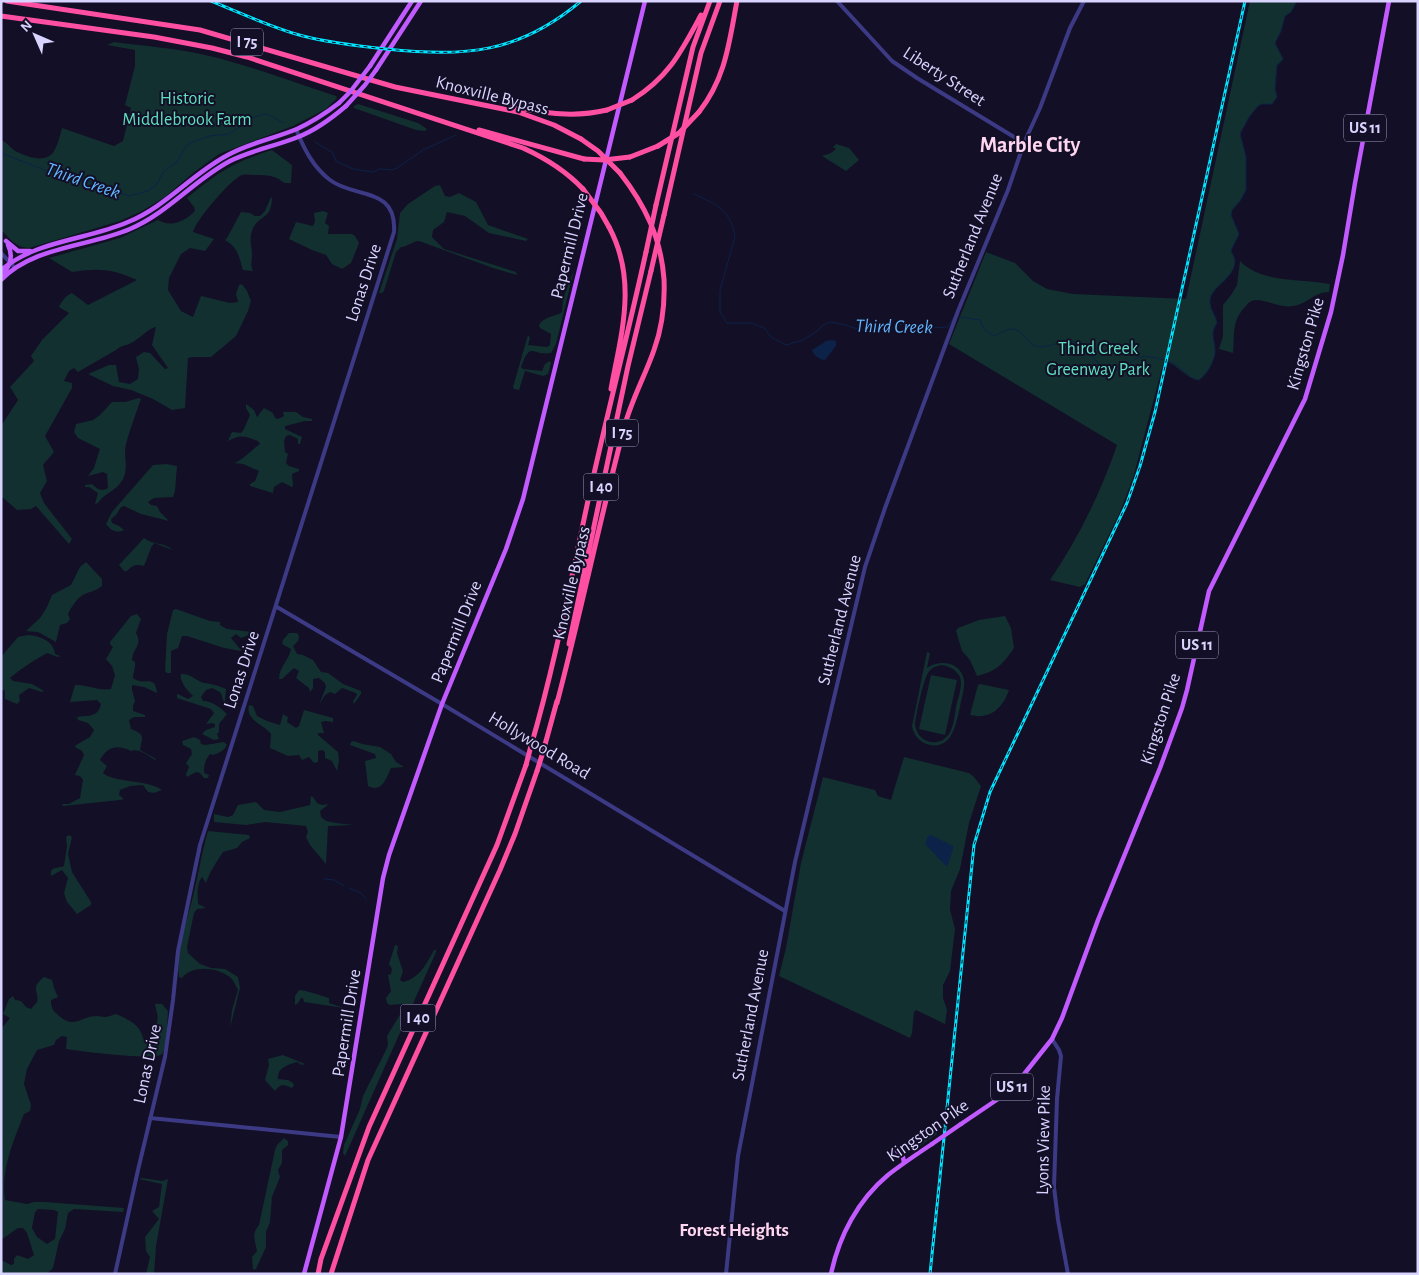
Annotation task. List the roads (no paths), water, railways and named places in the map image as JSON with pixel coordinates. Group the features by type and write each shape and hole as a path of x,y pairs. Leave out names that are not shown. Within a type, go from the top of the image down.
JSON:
{"highway":[{"name":"Knoxville Bypass","path":"7,1 200,30 395,87 484,104 534,117 580,139 598,151 620,173 644,207 656,233 664,280 662,316 655,348 625,425 578,623 556,703"},
{"path":"14,1 23,4"},
{"path":"484,104 573,116 608,110 632,100 656,83 669,70 709,1"},
{"name":"I 40","path":"318,1274 321,1259 369,1127 497,845 532,746 545,697 693,47 709,1"},
{"name":"I 40","path":"331,1274 368,1160 500,870 515,834 543,752 556,703 628,366 701,53 720,1"},
{"path":"466,128 481,130 584,159 604,160 630,157 658,146 679,133 699,112 718,84 726,56 737,1"},
{"name":"Knoxville Bypass","path":"1,16 154,37 247,57 523,148 568,175 583,189 601,213 610,228 622,262 626,298 623,328 605,427"}],"main road":[{"path":"6,242 18,251 28,252 128,223 162,202 209,165 228,154 316,120 350,92 370,66 412,1"},
{"path":"1,280 15,268 48,253 130,229 163,211 213,171 231,160 299,137 326,122 356,97 421,1"},
{"name":"Papermill Drive","path":"304,1274 342,1137 383,878 394,839 442,704 506,549 523,499 646,1"},
{"name":"Kingston Pike","path":"831,1274 842,1237 858,1208 878,1185 904,1163 1013,1087 1031,1068 1052,1039 1062,1018 1098,920 1182,708 1188,690 1206,599 1213,581 1305,399 1331,312 1389,1"},
{"path":"1,276 12,259 11,250 6,242"},
{"path":"1,270 10,263 45,247"},
{"path":"897,1151 903,1157 904,1163"}],"street":[{"name":"Liberty Street","path":"837,1 892,60 917,78 1024,143"},
{"name":"Sutherland Avenue","path":"726,1274 738,1156 798,849 868,558 958,311 1008,190 1024,143 1040,108 1070,28 1084,1"},
{"name":"Lonas Drive","path":"115,1274 165,1057 178,951 200,845 277,607 394,232 395,220 388,206 378,197 344,188 320,172 296,129"},
{"path":"1,236 6,242"},
{"path":"1,252 15,268"},
{"name":"Hollywood Road","path":"277,607 786,911"},
{"name":"Lyons View Pike","path":"1052,1039 1060,1050 1061,1056 1055,1150 1055,1200 1068,1274"},
{"path":"150,1118 342,1137"}],"water":[{"path":"826,341 836,341 836,346 825,360 814,354 812,350"},
{"path":"931,835 953,846 948,865 946,866 925,844 928,836"}],"waterway":[{"name":"Third Creek","path":"959,317 980,320 984,329 994,336 1016,329 1032,344 1040,347 1073,341 1086,349 1097,362 1110,370 1121,369 1137,358 1149,357 1171,362 1195,379 1199,380 1202,378 1210,366 1215,353 1213,333 1217,323 1210,304 1210,298 1234,268 1235,261 1231,250 1239,234 1231,215 1232,210 1246,190 1246,157 1240,134 1249,117 1258,106 1272,104 1277,97 1275,89 1277,65 1283,59 1275,43 1285,16 1291,12 1297,1"},
{"name":"Third Creek","path":"1,153 47,171 92,182 129,196 148,191 157,184 163,172 177,162 186,146 192,142 209,136 229,134 252,118 261,115 267,114 284,123"},
{"name":"Third Creek","path":"315,142 333,153 336,161 353,169 373,172 379,169 392,170 397,168 423,150 456,135"},
{"name":"Third Creek","path":"694,194 721,209 730,220 733,228 735,237 720,290 720,312 727,323 752,323 764,328 771,337 786,345 803,340 830,322 861,330 890,329 902,324 928,328 948,327 953,318"},
{"path":"325,879 334,880 344,886"},
{"path":"349,888 361,893 366,899"}],"railway":[{"path":"211,1 291,33 313,38 376,48 441,52 490,48 512,42 558,19 581,1"},
{"path":"930,1274 974,845 990,792 1127,503 1140,466 1155,412 1245,1"}],"district":[{"name":"Marble City","path":"1030,145"},
{"name":"Forest Heights","path":"734,1230"}],"park label":[{"name":"Historic Middlebrook Farm","path":"187,109"},
{"name":"Third Creek Greenway Park","path":"1098,359"}]}
